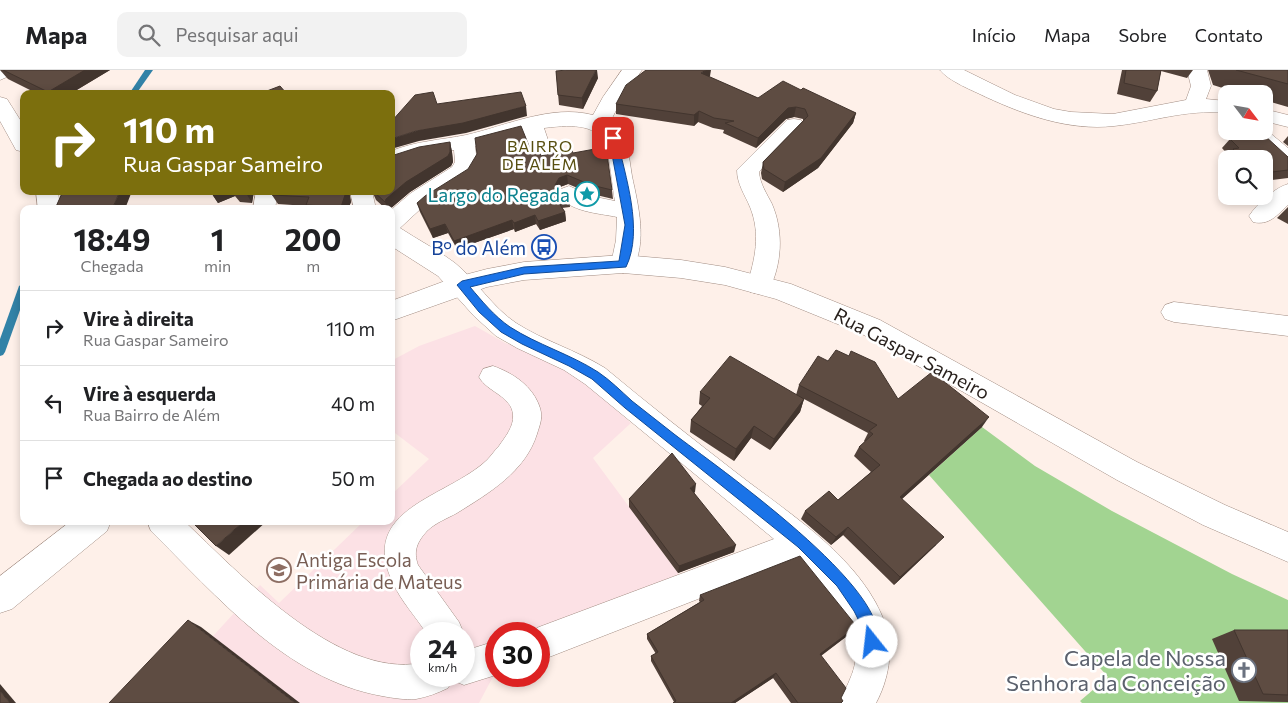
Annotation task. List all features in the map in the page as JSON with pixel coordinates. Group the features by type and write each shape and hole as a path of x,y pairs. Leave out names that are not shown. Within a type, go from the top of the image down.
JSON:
{"street":[{"path":"0,74 7,70"},
{"path":"950,70 1025,106 1072,119 1112,121 1194,105 1218,106"},
{"path":"1194,105 1201,86 1197,70"},
{"path":"598,125 613,96 631,71"},
{"path":"0,103 20,138"},
{"path":"1273,117 1288,121"},
{"path":"395,158 426,147 464,142 532,124 567,119 598,125 609,132 615,144 628,211 629,235 623,264"},
{"path":"532,124 540,149"},
{"path":"759,285 770,250 769,238 765,216 750,183 748,170 794,125"},
{"path":"1265,140 1288,160"},
{"path":"395,219 419,198 461,172 466,162 464,142"},
{"path":"1261,216 1288,192"},
{"path":"569,194 585,203 628,211"},
{"path":"395,236 439,264 505,329 526,341 573,362 596,376 629,405 803,543 842,581 859,606 870,628 873,655 867,684 856,703"},
{"name":"Rua Gaspar Sameiro","path":"395,310 462,285 524,270 623,264 704,272 759,285 814,302 871,327 1127,471 1214,515 1288,547"},
{"path":"1174,312 1288,326"},
{"path":"439,622 406,574 399,556 403,537 418,519 471,488 497,470 521,439 528,417 525,405 515,392 493,377"},
{"path":"0,597 91,525"},
{"path":"166,525 265,618 289,637 318,655 351,671 410,685"},
{"path":"550,640 803,543"}],"shaded area":[{"path":"475,326 505,343 550,359 578,376 631,423 593,458 683,580 550,630 550,622 485,622 485,687 488,687 479,703 131,703 213,636 260,585 279,603 360,525 395,525 395,491 429,459 395,433 395,359 419,346"}],"green space":[{"path":"982,427 1035,466 1112,511 1232,574 1288,600 1288,703 1082,703 1080,701 1108,677 929,475"}],"building":[{"path":"3,70 85,70 51,90 44,90"},
{"path":"596,70 582,98 558,95 556,71"},
{"path":"646,70 706,70 701,73 758,98 783,81 801,90 803,88 856,113 821,158 785,182 764,169 763,162 808,116 805,109 788,108 758,138 725,123 734,121 714,118 699,111 694,115 616,104 626,85"},
{"path":"1126,70 1161,70 1157,91 1124,83"},
{"path":"1236,70 1288,70 1288,84"},
{"path":"280,86 284,90 270,90"},
{"path":"433,92 437,104 521,92 526,106 463,123 416,131 395,138 395,118 415,95"},
{"path":"521,126 529,146 539,149 541,156 571,148 573,153 606,147 612,190 591,185 567,175 559,178 555,185 569,198 556,199 565,212 538,221 535,215 514,223 512,220 454,241 445,224 430,229 417,203 468,169 477,154 475,138"},
{"path":"1231,140 1269,140 1288,157 1288,170 1273,172 1273,150 1233,149 1239,148"},
{"path":"450,142 450,152 448,156 406,182 395,191 395,155 419,147"},
{"path":"61,195 118,195 114,205 57,205"},
{"path":"272,195 345,195 342,205 306,205 309,197"},
{"path":"377,195 391,195 385,202"},
{"path":"836,350 849,356 851,351 875,362 898,399 932,372 989,417 900,497 944,537 900,577 848,527 836,537 805,511 829,491 838,500 880,465 859,447 873,434 869,431 877,425 799,385 818,356 828,361"},
{"path":"730,356 804,399 774,439 754,426 736,449 691,420 710,398 700,392"},
{"path":"672,453 696,484 690,488 736,545 679,566 629,499"},
{"path":"195,525 240,525 216,546"},
{"path":"800,556 856,627 820,654 846,688 841,698 843,701 841,703 798,703 776,673 731,703 673,703 676,701 651,656 658,652 647,634 704,600 700,595"},
{"path":"188,620 295,703 109,703"},
{"path":"1234,630 1288,630 1288,695 1263,694"},
{"path":"0,691 10,703 0,703"}],"waterway":[{"path":"135,90 149,70"},
{"path":"0,352 20,297"}],"place":[{"name":"Largo do Regada","path":"587,194"},
{"name":"Bº do Além","path":"544,247"},
{"name":"Antiga Escola Primária de Mateus","path":"279,570"},
{"name":"Capela de Nossa Senhora da Conceição","path":"1244,670"}],"district":[{"name":"BAIRRO DE ALÉM","path":"540,154"}],"route":[{"path":"613,138 630,225 628,245 623,264 524,270 462,285 483,309 505,329 526,341 573,362 596,376 629,405 803,543 842,581 859,606 870,628 872,642"}]}
